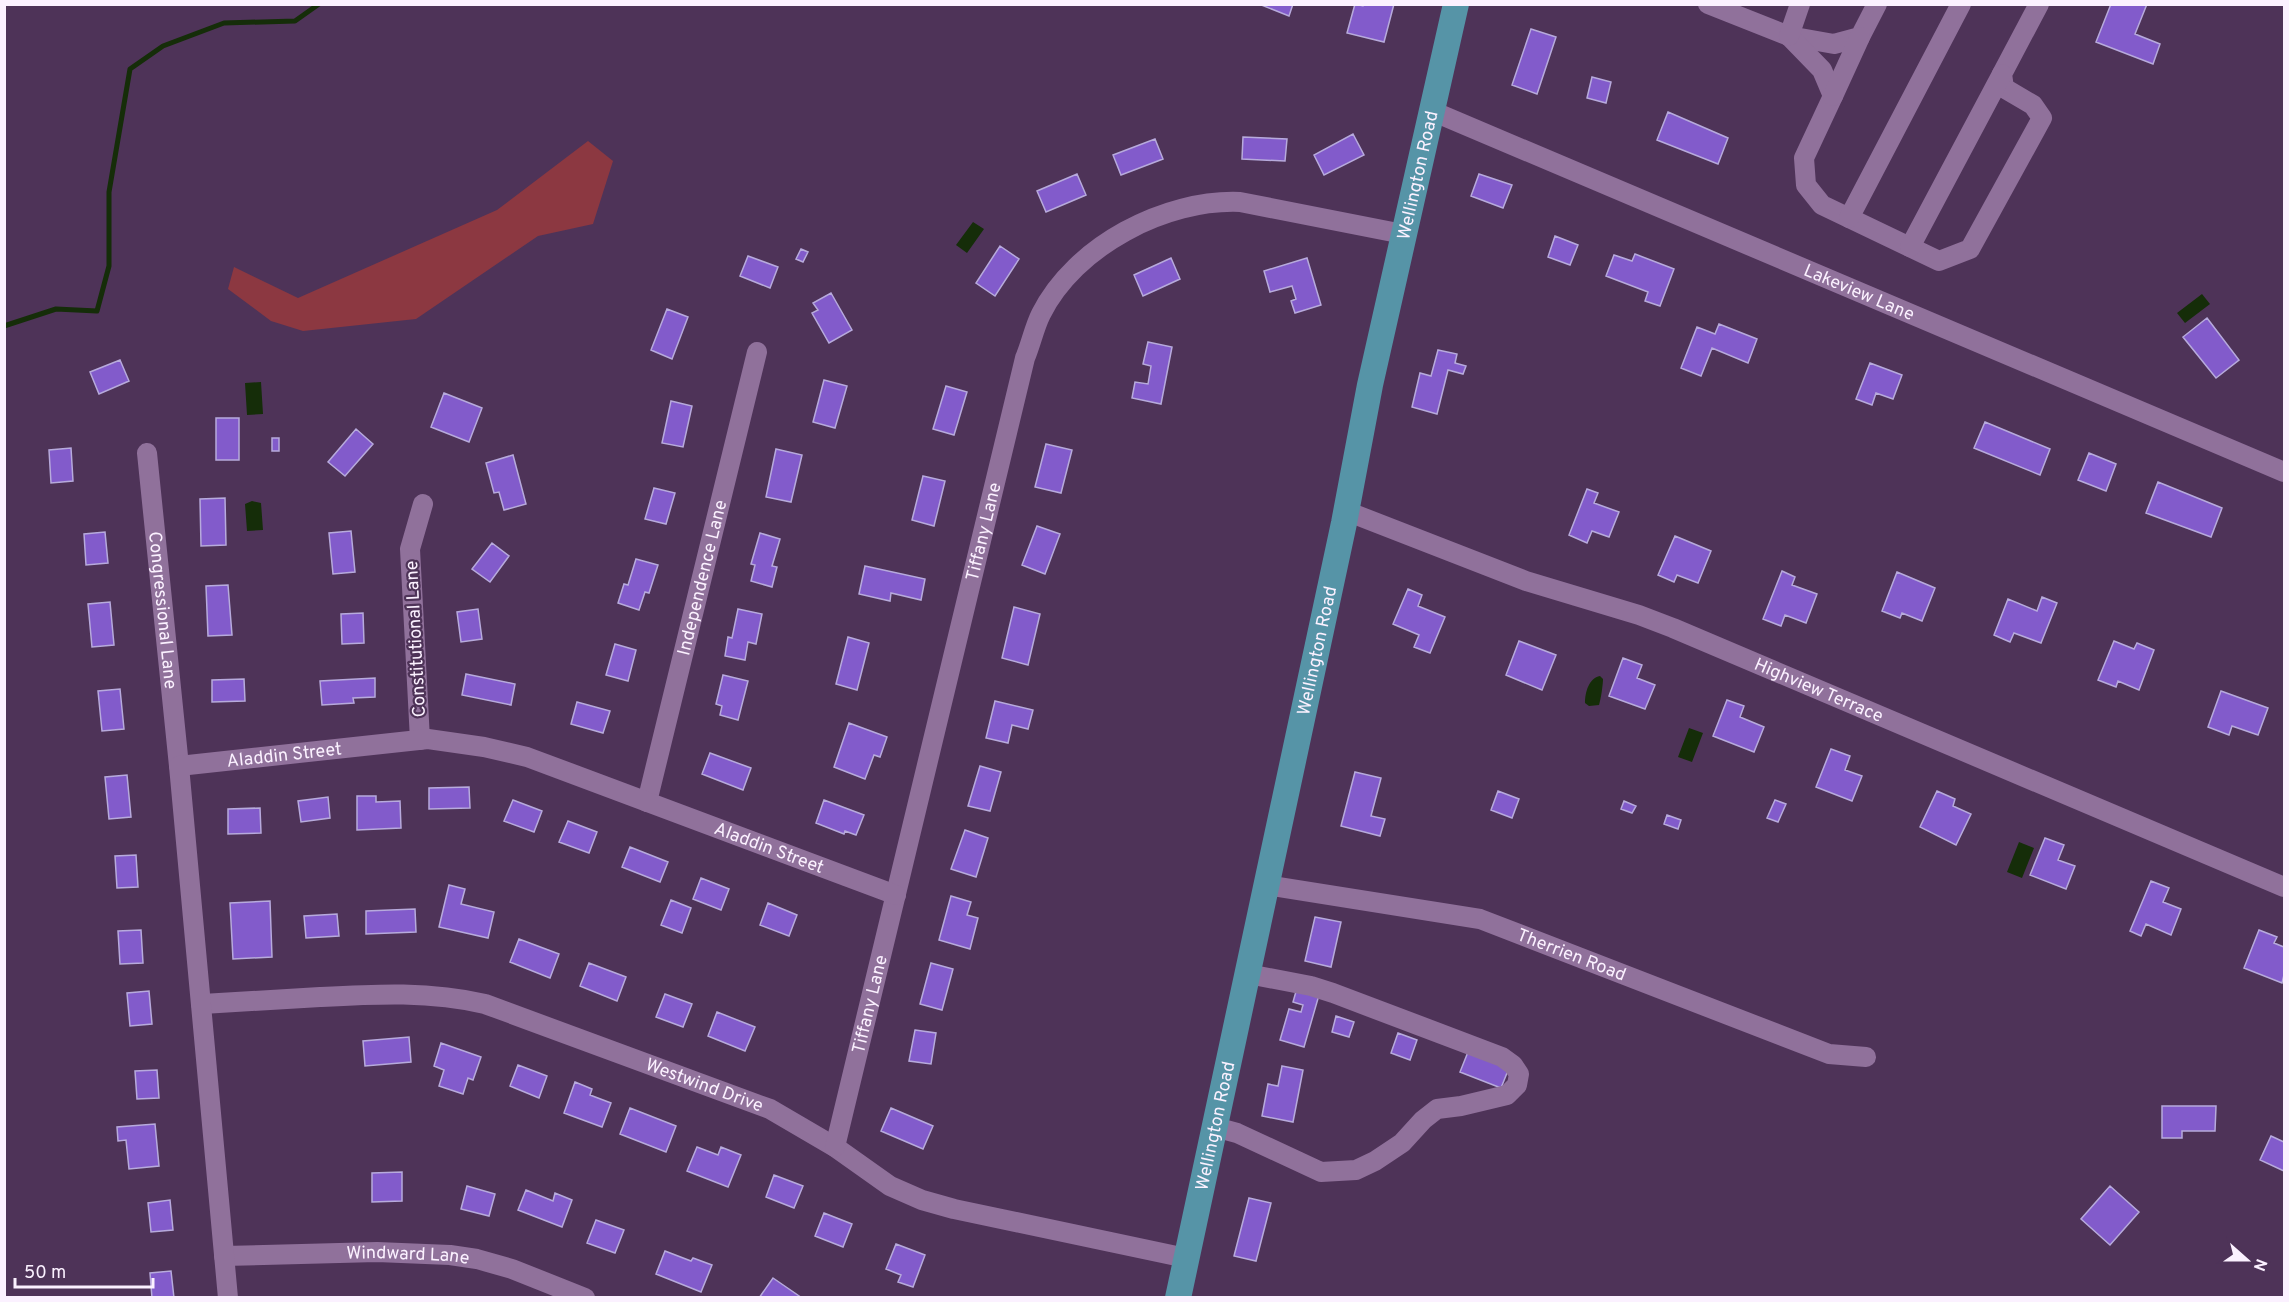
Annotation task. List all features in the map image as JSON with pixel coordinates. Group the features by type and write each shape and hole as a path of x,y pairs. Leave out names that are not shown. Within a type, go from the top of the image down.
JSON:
{"main road":[{"name":"Wellington Road","path":"1178,1298 1346,511 1370,385 1456,4"}],"street":[{"path":"1708,4 1789,36 1834,44 1860,37"},
{"path":"1789,36 1800,4"},
{"path":"1877,4 1804,158 1806,185 1822,205 1939,261 1970,249 2042,118 2032,105 2004,88 2002,74"},
{"path":"1849,218 1961,4"},
{"path":"1910,247 2039,4"},
{"path":"1789,36 1822,70 1833,96"},
{"name":"Lakeview Lane","path":"1432,111 2284,472"},
{"name":"Tiffany Lane","path":"835,1147 1025,358 1041,314 1066,278 1098,249 1134,226 1175,209 1218,201 1267,206 1403,234"},
{"name":"Independence Lane","path":"647,802 757,352"},
{"name":"Congressional Lane","path":"147,453 179,766"},
{"name":"Constitutional Lane","path":"420,740 410,549 423,504"},
{"name":"Highview Terrace","path":"1346,511 1526,582 1622,609 1672,628 2284,887"},
{"name":"Aladdin Street","path":"179,766 428,739 484,747 527,757 896,895"},
{"path":"179,766 228,1298"},
{"name":"Therrien Road","path":"1266,885 1480,919 1828,1054 1866,1057"},
{"path":"1215,1127 1237,1133 1321,1172 1356,1170 1375,1161 1402,1143 1423,1120 1437,1109 1507,1095 1517,1085 1519,1074 1513,1065 1502,1057 1333,993 1311,986 1248,974"},
{"name":"Westwind Drive","path":"201,1004 379,994 421,994 485,1004 770,1108 835,1147 890,1186 922,1200 954,1209 1186,1258"},
{"name":"Windward Lane","path":"224,1256 377,1252 450,1255 477,1259 512,1269 585,1298"}],"shaded area":[{"path":"588,141 613,161 593,224 538,236 416,319 303,331 271,321 228,289 234,267 298,298 497,210"},
{"path":"973,222 984,229 967,253 956,245"},
{"path":"2202,294 2210,304 2185,323 2177,313"},
{"path":"261,382 263,414 247,415 245,383"},
{"path":"252,501 261,503 263,530 247,531 245,504"},
{"path":"1600,676 1603,679 1599,705 1589,706 1585,703 1587,690 1590,683"},
{"path":"1689,728 1703,733 1692,762 1678,757"},
{"path":"2019,842 2034,848 2022,878 2007,872"}],"building":[{"path":"1259,4 1293,4 1289,16"},
{"path":"1355,4 1363,6 1364,4 1394,4 1384,42 1347,33"},
{"path":"2111,4 2147,4 2135,34 2160,44 2153,64 2096,42"},
{"path":"1531,29 1556,37 1537,94 1512,85"},
{"path":"1592,77 1611,82 1606,103 1587,98"},
{"path":"1668,112 1728,138 1718,164 1657,140"},
{"path":"1353,134 1364,155 1324,175 1314,155"},
{"path":"1243,137 1287,139 1285,161 1242,159"},
{"path":"1155,139 1163,159 1121,175 1113,155"},
{"path":"1077,174 1086,195 1046,212 1037,191"},
{"path":"1479,174 1512,185 1503,208 1471,196"},
{"path":"1555,236 1578,245 1570,265 1548,257"},
{"path":"1000,246 1019,259 995,296 976,283"},
{"path":"801,249 808,252 803,262 796,259"},
{"path":"1635,254 1674,269 1660,306 1645,301 1648,292 1606,276 1614,255 1632,261"},
{"path":"748,256 778,267 770,288 740,276"},
{"path":"1171,258 1180,279 1143,296 1134,275"},
{"path":"1307,258 1321,305 1295,313 1291,301 1296,299 1292,286 1270,292 1264,271"},
{"path":"831,293 852,330 829,343 812,313 818,310 813,303"},
{"path":"667,309 688,317 672,359 651,350"},
{"path":"2207,318 2239,360 2216,378 2183,337"},
{"path":"1719,324 1757,339 1748,363 1712,348 1701,376 1681,368 1697,327 1715,334"},
{"path":"1148,342 1172,347 1161,404 1132,398 1135,382 1148,384 1151,366 1143,364"},
{"path":"1438,350 1457,354 1455,363 1466,366 1463,374 1448,370 1437,414 1412,407 1420,373 1431,376"},
{"path":"120,360 129,381 99,394 90,372"},
{"path":"1870,363 1902,375 1893,399 1876,393 1872,405 1856,399"},
{"path":"824,380 847,386 835,428 813,422"},
{"path":"946,386 967,392 954,435 933,429"},
{"path":"444,393 482,408 469,442 431,427"},
{"path":"671,401 692,406 683,447 662,443"},
{"path":"216,418 239,418 239,460 216,460"},
{"path":"1985,422 2050,449 2040,475 1974,448"},
{"path":"356,429 373,444 345,476 328,462"},
{"path":"272,438 279,438 279,451 272,451"},
{"path":"1046,444 1072,450 1061,493 1035,487"},
{"path":"71,448 73,481 51,483 49,450"},
{"path":"776,449 802,455 791,502 766,497"},
{"path":"2089,453 2116,464 2106,491 2078,480"},
{"path":"513,455 526,504 504,510 499,492 494,493 486,463"},
{"path":"923,476 945,481 934,526 912,520"},
{"path":"2158,482 2222,508 2211,537 2146,513"},
{"path":"654,488 675,493 666,524 645,519"},
{"path":"1587,489 1598,493 1594,503 1619,512 1609,537 1592,531 1587,543 1569,535"},
{"path":"225,498 226,545 201,546 200,499"},
{"path":"1037,526 1060,534 1045,574 1022,565"},
{"path":"351,531 355,572 333,574 329,533"},
{"path":"105,532 108,563 86,565 84,534"},
{"path":"760,533 780,539 772,566 777,567 772,587 751,581 755,565 751,564"},
{"path":"1675,536 1711,551 1698,583 1677,575 1674,582 1658,575"},
{"path":"492,543 509,556 490,582 472,569"},
{"path":"636,559 658,565 649,593 645,592 639,610 618,603 624,584 628,585"},
{"path":"865,566 925,579 921,600 891,593 890,601 859,594"},
{"path":"1782,571 1795,577 1792,585 1817,594 1806,623 1785,615 1781,626 1763,619"},
{"path":"1897,572 1935,588 1922,621 1902,613 1900,618 1882,611"},
{"path":"228,585 232,635 208,636 206,586"},
{"path":"1408,589 1422,595 1418,606 1445,617 1430,653 1414,647 1419,635 1393,624"},
{"path":"2042,597 2057,603 2041,643 2014,633 2010,642 1994,635 2008,599 2037,611"},
{"path":"110,602 114,645 92,647 88,604"},
{"path":"1014,607 1040,614 1028,665 1002,658"},
{"path":"478,609 482,639 461,642 457,612"},
{"path":"738,609 762,614 756,644 748,642 745,660 725,656 728,637 732,638"},
{"path":"363,613 364,643 342,644 341,614"},
{"path":"848,637 869,643 857,690 836,684"},
{"path":"1519,641 1556,655 1542,690 1506,675"},
{"path":"2114,641 2134,649 2137,643 2154,650 2139,690 2118,681 2116,687 2098,680"},
{"path":"615,644 636,650 628,681 606,675"},
{"path":"1623,658 1642,665 1637,678 1655,685 1645,709 1609,696"},
{"path":"466,674 515,684 511,705 462,695"},
{"path":"723,675 748,681 738,720 720,715 722,706 716,704"},
{"path":"375,678 375,697 353,698 354,703 322,705 320,681"},
{"path":"244,679 245,701 212,702 212,680"},
{"path":"120,689 124,729 102,731 98,691"},
{"path":"2221,691 2268,708 2258,735 2232,726 2229,735 2208,727"},
{"path":"1727,700 1744,706 1740,717 1764,727 1754,752 1713,736"},
{"path":"995,701 1033,710 1028,729 1012,725 1008,743 986,738"},
{"path":"577,702 610,711 603,733 571,724"},
{"path":"849,723 887,737 880,757 874,755 865,779 834,767"},
{"path":"1831,749 1850,756 1845,770 1862,776 1852,801 1816,787"},
{"path":"710,753 751,768 743,790 702,774"},
{"path":"980,766 1001,772 990,811 968,806"},
{"path":"1355,772 1381,778 1371,816 1385,819 1380,836 1341,826"},
{"path":"127,775 131,817 109,819 105,777"},
{"path":"469,787 470,808 429,809 429,788"},
{"path":"1498,791 1519,799 1512,818 1491,810"},
{"path":"1937,791 1955,799 1953,806 1971,814 1956,845 1920,827"},
{"path":"357,796 376,796 376,802 400,801 401,828 357,830"},
{"path":"328,797 330,818 301,822 298,801"},
{"path":"513,800 542,811 534,832 504,821"},
{"path":"824,800 864,815 856,835 845,831 844,834 816,823"},
{"path":"1775,800 1786,804 1778,822 1767,818"},
{"path":"1624,801 1636,806 1632,813 1621,809"},
{"path":"260,808 261,833 228,834 228,809"},
{"path":"1667,815 1681,820 1678,829 1664,824"},
{"path":"568,821 597,832 589,853 559,842"},
{"path":"965,830 988,838 976,877 951,869"},
{"path":"2045,838 2064,845 2058,860 2075,866 2066,889 2030,875"},
{"path":"630,847 668,862 660,882 622,867"},
{"path":"136,855 138,887 117,888 115,856"},
{"path":"701,878 729,889 721,910 693,899"},
{"path":"2151,881 2169,888 2163,902 2181,909 2171,935 2146,924 2141,936 2130,931"},
{"path":"449,885 465,889 461,904 494,912 488,938 439,927"},
{"path":"951,896 971,902 967,915 978,918 970,949 939,940"},
{"path":"671,900 691,908 682,933 661,925"},
{"path":"270,901 272,957 233,959 230,903"},
{"path":"768,903 797,915 789,936 760,925"},
{"path":"415,909 416,932 366,934 366,911"},
{"path":"337,914 339,936 306,938 304,916"},
{"path":"1315,917 1341,922 1331,967 1305,961"},
{"path":"141,930 143,963 120,964 118,931"},
{"path":"2259,930 2277,937 2274,943 2284,947 2282,983 2244,968"},
{"path":"519,939 559,954 550,978 510,962"},
{"path":"589,963 626,977 617,1001 580,986"},
{"path":"931,963 953,969 942,1010 920,1004"},
{"path":"1297,988 1319,995 1304,1047 1280,1040 1289,1009 1301,1012 1303,1005 1293,1002"},
{"path":"149,991 152,1024 130,1026 127,993"},
{"path":"665,994 692,1004 683,1027 656,1017"},
{"path":"717,1012 755,1027 745,1051 708,1036"},
{"path":"1336,1016 1354,1022 1349,1037 1332,1032"},
{"path":"915,1030 936,1033 931,1064 909,1061"},
{"path":"1398,1033 1417,1040 1410,1060 1391,1053"},
{"path":"409,1037 411,1062 365,1066 363,1041"},
{"path":"441,1043 481,1057 473,1080 468,1078 463,1094 439,1086 444,1070 434,1066"},
{"path":"1468,1052 1509,1068 1501,1088 1460,1072"},
{"path":"518,1065 547,1076 539,1098 510,1086"},
{"path":"1282,1066 1303,1070 1293,1122 1262,1116 1268,1084 1278,1086"},
{"path":"157,1070 159,1098 137,1099 135,1071"},
{"path":"575,1082 592,1089 590,1095 611,1103 602,1127 564,1113"},
{"path":"2162,1106 2216,1106 2215,1131 2182,1131 2182,1138 2162,1138"},
{"path":"630,1108 676,1126 666,1152 620,1134"},
{"path":"891,1108 933,1126 923,1149 881,1131"},
{"path":"155,1124 159,1166 129,1169 126,1140 118,1141 117,1127"},
{"path":"2271,1136 2284,1142 2284,1171 2260,1160"},
{"path":"697,1147 718,1155 721,1147 741,1155 728,1187 687,1171"},
{"path":"402,1172 402,1201 372,1202 372,1173"},
{"path":"774,1175 803,1186 794,1208 766,1197"},
{"path":"467,1186 495,1194 489,1216 461,1209"},
{"path":"2110,1186 2139,1212 2110,1245 2081,1219"},
{"path":"526,1190 553,1201 555,1193 572,1200 562,1227 518,1210"},
{"path":"1249,1198 1271,1203 1256,1261 1234,1256"},
{"path":"170,1200 173,1230 151,1232 148,1203"},
{"path":"824,1213 852,1224 843,1247 815,1236"},
{"path":"596,1220 624,1230 615,1253 587,1243"},
{"path":"896,1244 925,1255 913,1287 898,1282 901,1275 886,1269"},
{"path":"665,1251 691,1261 693,1258 712,1265 701,1292 656,1274"},
{"path":"171,1271 174,1298 152,1298 150,1273"},
{"path":"773,1278 802,1298 759,1298"}],"waterway":[{"path":"4,326 56,309 97,311 109,266 109,192 130,69 163,46 224,23 295,21 319,4"}]}
